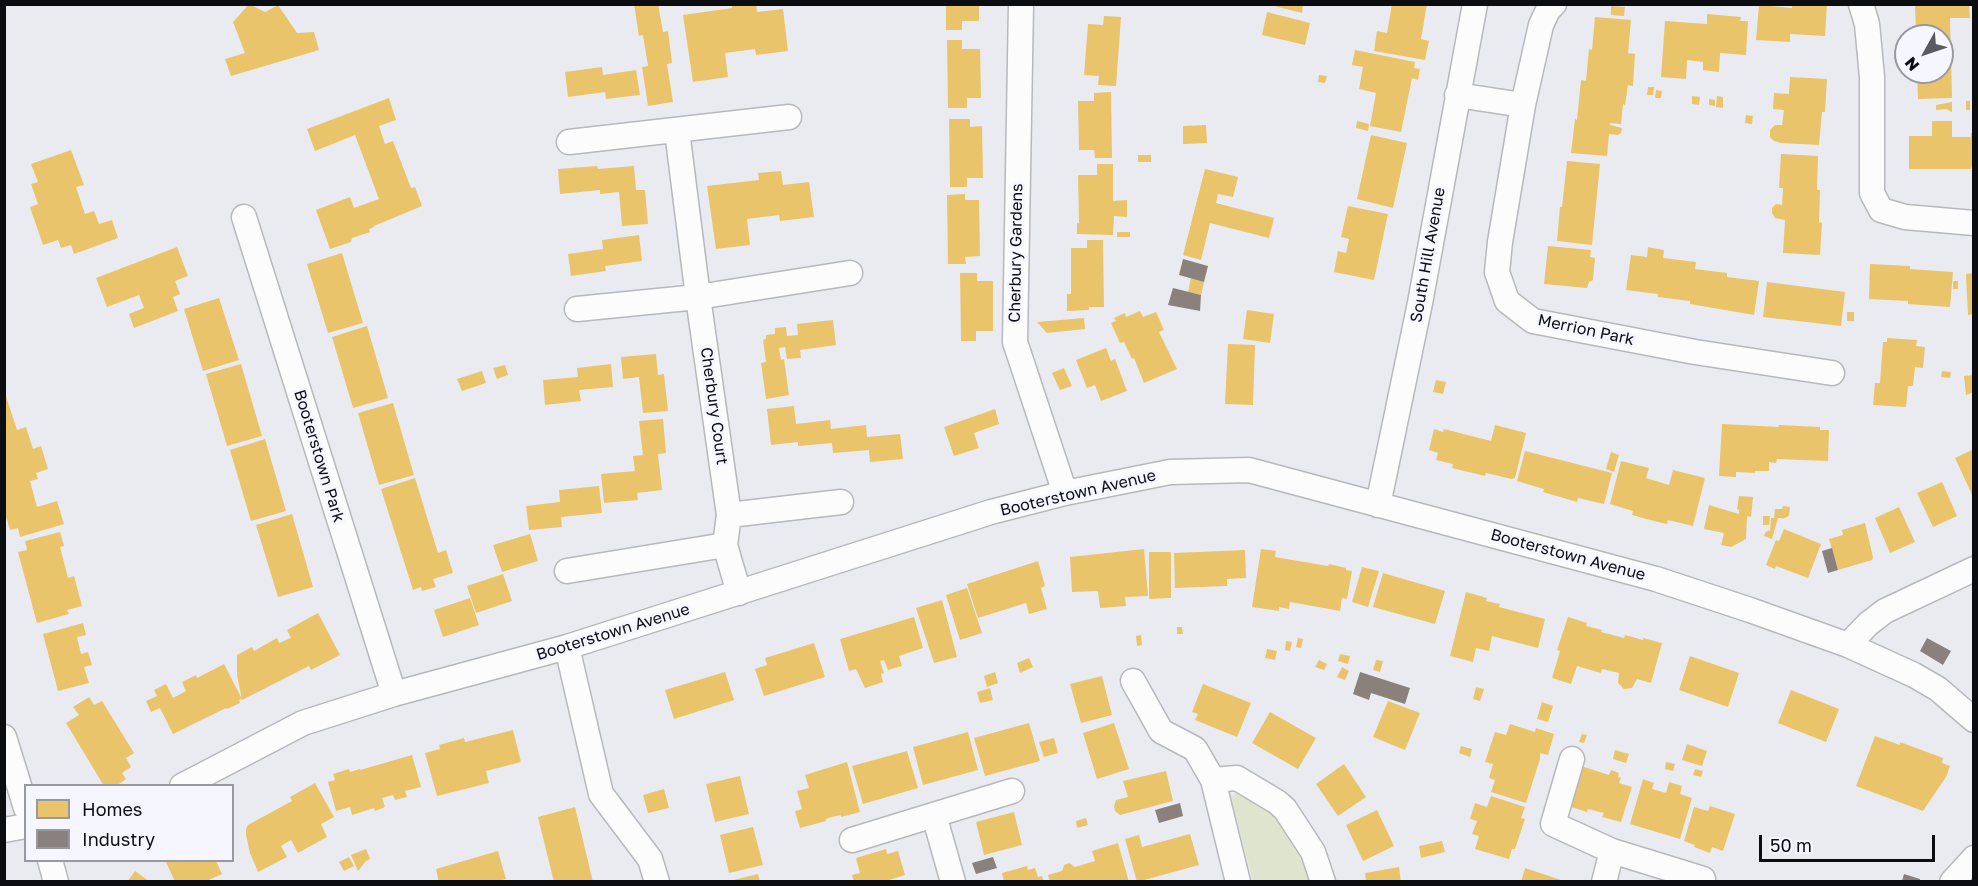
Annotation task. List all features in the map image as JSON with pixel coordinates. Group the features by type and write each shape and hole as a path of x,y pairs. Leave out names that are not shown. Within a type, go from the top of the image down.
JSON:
{"street":[{"name":"Cherbury Gardens","path":"1020,4 1015,342 1065,493"},
{"name":"South Hill Avenue","path":"1378,505 1420,303 1475,4"},
{"name":"Merrion Park","path":"1554,4 1548,10 1541,25 1523,105 1500,242 1497,272 1507,301 1533,321 1695,352 1832,373"},
{"path":"1861,4 1867,24 1872,77 1872,193 1881,210 1905,217 1974,224"},
{"path":"1457,95 1523,105"},
{"path":"569,142 789,117"},
{"name":"Cherbury Court","path":"677,131 729,515 725,545 739,593"},
{"name":"Booterstown Park","path":"244,217 394,694"},
{"path":"577,309 698,297 850,273"},
{"name":"Booterstown Avenue","path":"186,784 303,723 394,694 567,647 991,512 1065,493 1170,472 1249,470 1656,579 1848,645 1914,675 1938,690 1974,720"},
{"path":"729,515 841,502"},
{"path":"567,571 725,545"},
{"path":"1848,645 1868,624 1885,611 1974,569"},
{"path":"567,647 602,794 650,859 657,882"},
{"path":"1133,681 1161,731 1195,749 1213,780 1238,882"},
{"path":"4,737 24,802"},
{"path":"1572,759 1553,824 1612,851 1703,879"},
{"path":"1213,780 1237,778 1285,809 1313,852 1323,882"},
{"path":"852,840 1012,791"},
{"path":"934,815 953,882"},
{"path":"4,830 24,826"},
{"path":"1604,882 1612,851"},
{"path":"1952,882 1974,858"},
{"path":"50,862 56,882"}],"green space":[{"path":"1239,792 1276,818 1315,881 1253,881 1231,796"}],"building: Homes":[{"path":"249,4 265,12 278,5 297,33 314,32 319,50 231,76 225,59 245,53 233,22"},
{"path":"634,4 658,4 663,32 668,31 672,63 667,64 673,102 648,106 642,67 648,66 643,35 639,36"},
{"path":"732,4 756,4 757,12 783,9 788,51 756,55 755,49 725,53 728,77 693,82 683,15 732,8"},
{"path":"946,4 979,4 979,21 962,21 962,30 946,30"},
{"path":"1266,4 1303,4 1302,13"},
{"path":"1392,4 1427,4 1421,39 1429,41 1425,60 1374,51 1377,31 1387,33"},
{"path":"1792,4 1827,4 1825,36 1790,34 1790,42 1756,40 1759,5 1792,8"},
{"path":"1915,4 1969,4 1970,18 1950,18 1950,24 1916,24"},
{"path":"1611,6 1625,7 1624,16 1611,15"},
{"path":"1267,12 1310,23 1305,45 1262,35"},
{"path":"1707,14 1741,17 1740,21 1748,21 1746,55 1720,53 1719,72 1703,70 1703,62 1687,60 1686,79 1661,77 1665,21 1707,24"},
{"path":"1104,16 1121,17 1116,86 1098,85 1099,76 1084,75 1088,24 1103,25"},
{"path":"1595,17 1631,20 1628,53 1635,54 1633,86 1628,85 1621,124 1610,123 1610,125 1622,128 1621,133 1609,134 1607,156 1571,153 1581,80 1586,81"},
{"path":"947,40 962,40 962,49 980,49 981,98 967,98 967,108 948,108"},
{"path":"1355,50 1415,62 1414,68 1420,69 1418,80 1412,78 1401,132 1370,126 1376,93 1359,89 1363,67 1352,65"},
{"path":"602,67 603,75 636,70 640,95 606,99 605,92 568,97 565,72"},
{"path":"1319,75 1327,76 1325,83 1318,82"},
{"path":"1790,77 1827,79 1825,112 1822,112 1819,145 1781,143 1770,137 1770,130 1775,125 1782,125 1784,110 1773,109 1774,93 1789,94"},
{"path":"1917,84 1952,84 1952,98 1918,99"},
{"path":"1648,87 1654,87 1653,95 1647,95"},
{"path":"1656,90 1662,91 1661,98 1655,98"},
{"path":"1111,92 1112,158 1095,158 1094,150 1079,150 1078,101 1094,101 1094,93"},
{"path":"1692,96 1700,97 1699,105 1692,104"},
{"path":"1717,96 1723,97 1723,108 1716,107"},
{"path":"389,98 396,120 379,126 385,144 393,141 411,188 415,187 422,206 374,226 369,229 370,232 352,238 351,242 330,249 316,210 350,197 354,208 379,199 355,135 315,151 307,129"},
{"path":"1709,99 1715,100 1715,106 1709,105"},
{"path":"1966,101 1970,101 1970,110 1966,110"},
{"path":"1952,102 1952,112 1946,109 1936,110 1936,105"},
{"path":"1746,115 1753,116 1752,124 1745,123"},
{"path":"949,119 970,119 970,127 982,126 983,178 967,178 967,187 950,187"},
{"path":"1357,121 1369,124 1368,131 1356,128"},
{"path":"1932,121 1952,121 1952,137 1971,137 1971,133 1974,133 1974,166 1971,169 1909,169 1909,136 1932,136"},
{"path":"1206,125 1207,143 1183,144 1183,126"},
{"path":"1371,135 1407,143 1393,208 1357,199"},
{"path":"71,150 84,185 76,187 85,214 94,211 99,224 112,220 118,238 74,254 71,245 61,248 58,240 43,245 30,207 38,204 31,184 38,182 31,164"},
{"path":"1781,154 1818,156 1817,190 1820,190 1819,222 1822,223 1820,255 1783,253 1785,220 1775,218 1772,213 1772,208 1776,204 1782,205 1783,188 1779,188"},
{"path":"1138,155 1151,155 1151,162 1138,162"},
{"path":"1567,161 1600,164 1592,245 1557,241"},
{"path":"1097,164 1113,164 1113,201 1127,200 1127,217 1114,216 1113,235 1077,234 1077,223 1079,223 1078,175 1097,175"},
{"path":"597,166 598,169 634,166 636,190 645,190 648,224 622,226 619,192 600,194 600,190 560,194 558,169"},
{"path":"1205,169 1238,177 1233,197 1218,194 1216,203 1274,218 1269,238 1210,223 1201,260 1183,255"},
{"path":"781,171 783,185 809,182 814,217 780,221 779,215 747,219 750,245 716,249 707,186 759,180 758,173"},
{"path":"965,194 965,200 979,200 980,256 965,257 966,264 948,264 947,195"},
{"path":"1348,206 1388,214 1374,280 1334,272 1338,251 1346,253 1349,239 1341,237"},
{"path":"1117,232 1130,232 1130,237 1117,237"},
{"path":"639,235 642,261 605,266 606,271 571,276 568,254 603,249 602,240"},
{"path":"1087,240 1103,240 1104,307 1067,311 1067,294 1071,294 1071,248 1087,248"},
{"path":"1548,246 1591,250 1590,257 1595,258 1593,280 1589,282 1587,288 1544,284"},
{"path":"177,247 188,276 175,281 180,294 173,297 178,311 134,328 129,314 144,308 139,295 107,307 96,278"},
{"path":"1648,247 1664,250 1663,258 1696,262 1695,269 1727,273 1727,277 1759,281 1754,315 1690,304 1690,301 1658,297 1658,294 1626,290 1631,255 1647,257"},
{"path":"342,253 363,323 328,333 307,264"},
{"path":"1870,264 1910,266 1910,269 1953,272 1950,307 1908,304 1908,301 1869,299"},
{"path":"960,273 977,273 977,281 993,281 993,331 976,331 976,341 961,341"},
{"path":"1974,273 1974,314 1968,315 1966,274"},
{"path":"1191,278 1204,282 1201,295 1188,292"},
{"path":"1953,281 1958,281 1958,289 1953,289"},
{"path":"1767,282 1845,292 1841,326 1763,317"},
{"path":"219,298 239,360 203,371 184,309"},
{"path":"1247,310 1274,314 1270,343 1243,339"},
{"path":"1140,311 1143,317 1156,312 1164,330 1159,332 1177,369 1144,383 1134,358 1132,359 1124,342 1120,343 1111,323 1116,321 1114,318 1125,313 1126,317"},
{"path":"1847,312 1854,312 1854,321 1847,321"},
{"path":"1084,318 1085,329 1047,333 1037,322"},
{"path":"833,320 836,345 800,350 801,358 787,359 785,347 779,348 781,360 784,359 789,395 766,399 761,363 766,362 763,340 766,339 766,335 775,334 775,328 786,327 787,336 798,335 797,324"},
{"path":"367,326 388,398 353,408 332,337"},
{"path":"1887,338 1917,340 1916,346 1925,347 1923,368 1915,367 1913,386 1908,386 1906,407 1873,405 1875,383 1880,383 1883,342 1887,342"},
{"path":"1228,344 1255,345 1253,405 1225,404"},
{"path":"1106,348 1111,361 1115,359 1127,391 1101,401 1095,385 1087,388 1076,360"},
{"path":"656,354 658,375 664,374 668,411 643,413 639,377 623,379 621,357"},
{"path":"241,364 262,436 227,446 206,374"},
{"path":"611,364 613,387 579,390 581,401 545,405 543,380 578,377 577,368"},
{"path":"505,365 508,375 497,379 493,368"},
{"path":"1064,368 1072,386 1060,390 1052,373"},
{"path":"482,371 486,383 462,391 457,379"},
{"path":"1942,371 1951,372 1950,378 1941,377"},
{"path":"1974,375 1974,392 1966,395 1964,376"},
{"path":"1436,380 1446,382 1443,394 1433,392"},
{"path":"4,390 17,430 26,427 33,449 41,446 48,469 36,473 38,479 30,481 37,507 57,501 64,524 20,537 18,528 10,530 4,510"},
{"path":"393,403 414,475 379,485 358,413"},
{"path":"794,406 796,424 830,420 831,429 866,425 867,437 900,434 903,459 870,462 869,450 833,453 832,443 798,446 798,442 771,445 767,409"},
{"path":"995,409 999,424 974,433 979,448 954,456 944,427"},
{"path":"663,419 666,453 658,454 662,490 637,493 638,500 604,503 601,474 635,471 633,456 643,455 639,421"},
{"path":"1722,424 1820,427 1820,430 1829,430 1828,461 1777,459 1776,463 1769,462 1769,471 1736,472 1736,477 1719,476"},
{"path":"1495,425 1526,433 1515,478 1486,473 1485,476 1452,468 1453,464 1436,460 1438,453 1429,450 1434,429 1443,432 1444,429 1491,441"},
{"path":"265,439 286,511 251,521 230,450"},
{"path":"1974,449 1974,499 1955,458"},
{"path":"1525,451 1612,473 1604,504 1578,498 1577,502 1517,481"},
{"path":"1611,452 1619,455 1614,472 1606,469"},
{"path":"1621,461 1649,468 1646,478 1669,485 1673,470 1705,478 1693,526 1668,520 1667,524 1650,520 1632,515 1633,511 1610,504"},
{"path":"415,478 438,553 446,550 453,573 433,579 436,587 422,591 421,587 413,590 381,489"},
{"path":"1942,482 1957,516 1933,527 1917,493"},
{"path":"599,486 602,513 561,517 562,527 529,530 526,506 560,502 559,490"},
{"path":"1739,496 1753,497 1751,517 1747,516 1746,539 1731,547 1721,545 1724,533 1704,529 1709,505 1739,514 1737,509"},
{"path":"1783,506 1790,507 1789,516 1778,518 1772,539 1764,536 1769,530 1770,532 1771,518 1774,518 1775,509 1782,509"},
{"path":"1899,507 1915,542 1890,553 1875,518"},
{"path":"292,514 313,587 278,597 256,525"},
{"path":"1763,516 1770,516 1769,525 1763,525"},
{"path":"1865,523 1872,560 1838,570 1829,539 1843,535 1842,530"},
{"path":"1784,529 1821,544 1808,578 1776,566 1775,569 1766,565 1776,540 1779,541"},
{"path":"60,532 64,546 60,547 68,578 74,576 82,606 67,610 69,614 37,623 18,552 27,550 25,541"},
{"path":"530,534 538,561 502,572 493,545"},
{"path":"1144,549 1148,596 1125,597 1126,606 1100,608 1098,591 1072,592 1070,557"},
{"path":"1261,549 1276,551 1275,557 1328,566 1329,564 1352,571 1347,599 1342,598 1340,611 1290,602 1289,609 1279,607 1279,611 1252,607"},
{"path":"1245,550 1246,578 1227,579 1227,586 1175,588 1174,553"},
{"path":"1149,552 1171,552 1171,598 1149,599"},
{"path":"1038,561 1045,586 1041,588 1047,609 1029,614 1026,603 978,618 967,584"},
{"path":"1362,567 1379,571 1368,607 1352,602"},
{"path":"1383,573 1445,591 1435,624 1373,607"},
{"path":"503,574 512,601 476,613 467,586"},
{"path":"967,588 982,633 960,640 946,595"},
{"path":"1466,592 1487,598 1486,601 1500,604 1499,607 1545,619 1538,648 1492,636 1489,651 1476,648 1473,662 1450,656"},
{"path":"470,598 479,625 443,637 434,610"},
{"path":"942,600 957,657 934,663 916,608"},
{"path":"318,613 340,655 311,670 309,666 242,700 237,675 237,655 252,647 254,651 277,638 279,643 291,638 287,630"},
{"path":"914,617 923,648 899,656 902,666 888,670 884,660 880,661 884,673 881,674 883,682 865,688 856,669 849,671 840,639"},
{"path":"1568,617 1587,623 1586,626 1602,630 1601,632 1624,638 1625,635 1662,643 1651,683 1637,679 1632,688 1624,689 1618,683 1619,673 1602,669 1601,673 1577,666 1571,684 1552,678 1560,651 1557,650"},
{"path":"83,623 86,635 77,637 81,654 88,652 92,665 84,667 89,683 58,691 43,634"},
{"path":"1177,627 1182,627 1183,634 1177,634"},
{"path":"1141,635 1142,645 1137,646 1136,636"},
{"path":"1298,638 1303,639 1301,648 1296,647"},
{"path":"1286,641 1292,642 1290,651 1285,650"},
{"path":"814,643 825,677 764,696 755,669 767,665 765,658"},
{"path":"1267,649 1277,651 1275,660 1265,658"},
{"path":"1340,654 1350,656 1348,664 1338,661"},
{"path":"1690,656 1739,673 1728,707 1679,690"},
{"path":"1029,658 1033,667 1020,673 1017,663"},
{"path":"1319,660 1327,664 1324,670 1315,667"},
{"path":"1376,660 1383,661 1380,672 1373,670"},
{"path":"224,664 242,699 239,700 240,703 173,734 160,708 151,712 146,701 157,696 154,690 166,684 173,698 186,691 182,682 196,675 197,678"},
{"path":"1342,667 1349,671 1345,680 1337,677"},
{"path":"725,672 734,700 674,719 665,690"},
{"path":"995,672 998,683 987,687 984,676"},
{"path":"1102,676 1112,715 1081,723 1070,684"},
{"path":"1203,684 1251,703 1237,737 1195,720 1198,714 1192,712"},
{"path":"1476,687 1484,689 1480,701 1473,699"},
{"path":"990,688 993,700 980,703 977,692"},
{"path":"1791,690 1839,709 1826,742 1778,723"},
{"path":"89,697 94,705 102,701 134,753 126,758 131,767 122,773 126,779 119,784 103,784 66,723 79,715 73,707"},
{"path":"1388,701 1420,713 1405,750 1373,737"},
{"path":"1542,702 1553,706 1548,722 1537,719"},
{"path":"1270,712 1316,738 1298,769 1252,743"},
{"path":"1029,723 1040,761 985,776 974,738"},
{"path":"1114,723 1129,769 1097,779 1083,733"},
{"path":"1510,724 1535,732 1536,728 1554,734 1548,755 1540,753 1526,803 1491,792 1495,780 1489,778 1493,764 1485,762 1495,732 1506,735"},
{"path":"513,730 521,762 486,771 489,783 437,796 425,753 440,749 439,745 464,738 465,742"},
{"path":"968,732 978,770 923,785 913,747"},
{"path":"1582,734 1587,735 1584,743 1579,742"},
{"path":"1875,736 1900,745 1900,742 1943,758 1942,763 1950,766 1946,777 1923,811 1856,786"},
{"path":"1054,738 1058,753 1044,757 1039,742"},
{"path":"1687,744 1707,751 1702,766 1682,760"},
{"path":"1461,746 1472,749 1470,757 1459,753"},
{"path":"1615,750 1629,754 1626,763 1613,759"},
{"path":"907,751 918,788 863,804 852,766"},
{"path":"412,755 421,787 405,791 407,797 395,800 393,795 382,798 385,807 375,811 374,808 352,815 350,807 336,811 328,782 335,780 333,774 349,769 350,772 360,770"},
{"path":"847,762 860,812 832,817 826,821 800,828 795,811 802,809 797,791 809,788 805,775"},
{"path":"1666,762 1675,764 1673,771 1665,769"},
{"path":"1344,764 1366,797 1338,816 1316,784"},
{"path":"1581,766 1609,775 1611,770 1619,773 1618,777 1621,778 1619,783 1632,787 1621,822 1602,817 1604,813 1588,809 1587,812 1568,806"},
{"path":"1695,769 1703,771 1701,777 1693,775"},
{"path":"1166,771 1173,801 1120,815 1115,811 1116,800 1128,797 1123,781"},
{"path":"740,776 749,814 715,822 706,784"},
{"path":"1643,779 1654,783 1652,789 1666,793 1669,782 1682,786 1680,794 1692,798 1680,839 1630,824"},
{"path":"315,783 334,817 321,824 327,837 298,853 291,840 281,846 287,857 258,872 246,835 248,825 292,801 290,797"},
{"path":"664,789 669,808 648,813 643,795"},
{"path":"1491,796 1525,807 1521,818 1525,819 1515,849 1512,849 1509,859 1475,849 1479,836 1472,834 1477,821 1470,819 1475,803 1487,807"},
{"path":"1710,806 1735,814 1723,851 1712,847 1710,853 1684,841 1694,807 1708,811"},
{"path":"575,807 593,882 554,882 538,817"},
{"path":"1377,810 1394,846 1363,861 1346,825"},
{"path":"1014,812 1022,845 984,855 976,822"},
{"path":"1086,818 1088,825 1077,828 1076,821"},
{"path":"753,827 763,865 729,873 720,835"},
{"path":"1190,834 1199,865 1137,882 1125,839 1139,835 1142,847"},
{"path":"1442,841 1445,852 1421,858 1419,846"},
{"path":"1118,843 1129,882 1050,882 1048,875 1062,871 1064,865 1069,863 1075,867 1095,861 1092,851"},
{"path":"366,849 370,859 358,871 351,855"},
{"path":"886,849 887,854 898,851 905,875 883,882 854,882 852,875 860,873 856,858"},
{"path":"498,851 506,879 495,882 439,882 436,869"},
{"path":"349,857 354,866 344,871 339,862"},
{"path":"166,862 216,862 222,874 204,882 175,882"},
{"path":"1027,866 1028,870 1035,868 1038,877 1042,876 1044,882 1004,882 1002,873"},
{"path":"1399,867 1401,882 1366,882 1365,873"},
{"path":"1525,868 1564,881 1564,882 1521,882"},
{"path":"135,871 150,882 127,882"},
{"path":"758,874 760,882 729,882 729,881"}],"building: Industry":[{"path":"1183,259 1208,266 1204,282 1179,275"},
{"path":"1173,288 1201,295 1200,311 1168,305"},
{"path":"1832,548 1838,570 1828,573 1822,551"},
{"path":"1927,638 1951,651 1943,665 1920,651"},
{"path":"1360,672 1410,688 1405,704 1371,693 1369,700 1353,694"},
{"path":"1180,803 1183,816 1159,823 1155,810"},
{"path":"993,857 997,868 976,874 972,863"},
{"path":"1904,874 1920,879 1920,882 1902,881"}]}
